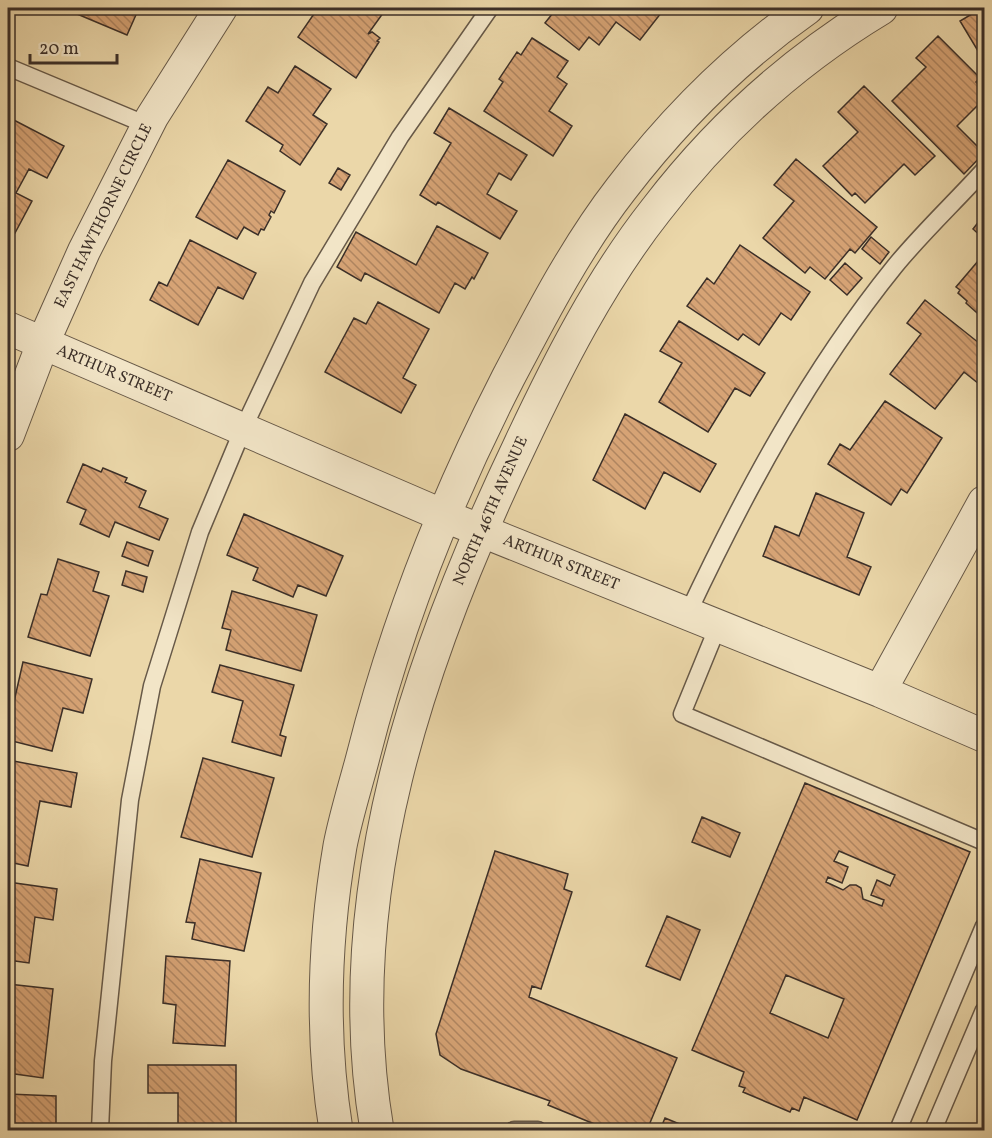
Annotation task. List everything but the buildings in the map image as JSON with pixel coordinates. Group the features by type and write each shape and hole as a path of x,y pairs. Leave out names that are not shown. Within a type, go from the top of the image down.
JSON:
{"street":[{"name":"EAST HAWTHORNE CIRCLE","path":"8,435 43,343 84,251 147,125 221,8"},
{"path":"336,1131 327,1054 326,1000 329,937 341,842 381,685 442,515 478,436 552,295 618,192 715,84 807,8"},
{"name":"NORTH 46TH AVENUE","path":"377,1131 367,1054 366,1001 370,928 381,841 422,688 479,530 545,392 622,257 655,210 699,158 767,90 874,9"},
{"name":"ARTHUR STREET","path":"8,328 442,515 880,691 984,736"},
{"path":"880,691 984,502"}],"lane":[{"path":"100,1131 103,1060 130,800 152,686 200,532 243,429 312,283 400,137 490,8"},
{"path":"8,67 147,125"},
{"path":"688,613 761,468 826,360 895,266 984,170"},
{"path":"718,626 682,714 984,842"},
{"path":"898,1131 984,926"},
{"path":"933,1131 984,1010"},
{"path":"514,1131 520,1128 538,1131"}]}
